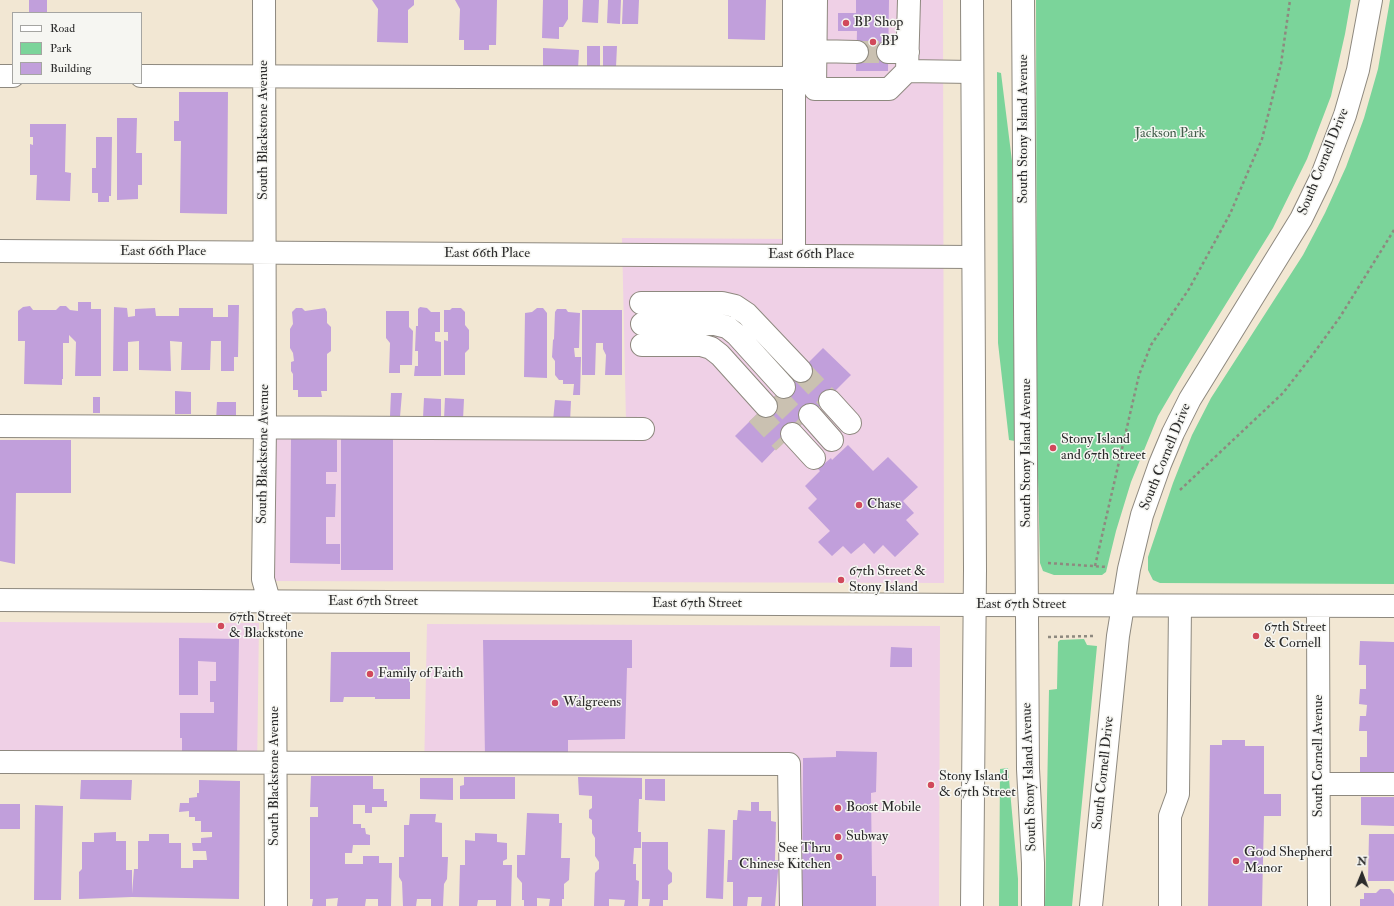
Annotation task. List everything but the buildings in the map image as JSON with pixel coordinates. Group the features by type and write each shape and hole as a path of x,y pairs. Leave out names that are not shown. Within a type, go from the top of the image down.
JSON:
{"main road":[{"name":"South Blackstone Avenue","path":"264,0 265,427 262,579 275,622 276,906"},
{"path":"794,0 794,255"},
{"path":"816,0 815,89 889,89 901,58 909,0"},
{"path":"972,0 975,605 972,906"},
{"name":"South Stony Island Avenue","path":"1023,0 1028,769 1033,863 1033,906"},
{"name":"South Cornell Drive","path":"1091,906 1118,636 1130,569 1142,516 1160,464 1190,398 1301,219 1321,178 1345,115 1358,70 1371,0"},
{"path":"816,51 857,52"},
{"path":"901,58 972,72"},
{"path":"0,76 12,76"},
{"path":"142,76 794,78"},
{"name":"East 66th Place","path":"0,251 973,256"},
{"path":"722,303 735,306 748,314 779,392 718,337 704,334 642,329 722,303"},
{"path":"828,445 806,421 828,445"},
{"path":"0,426 643,429"},
{"name":"East 67th Street","path":"0,600 1394,606"},
{"path":"1170,906 1170,816 1178,794 1180,606"},
{"name":"South Cornell Avenue","path":"1318,606 1319,906"},
{"path":"0,762 789,764 791,906"},
{"path":"1319,784 1394,784"}],"path":[{"path":"1095,566 1139,375 1151,345 1189,289 1230,214 1262,139 1281,64 1290,0"},
{"path":"1180,490 1282,393 1311,357 1340,317 1394,230"},
{"path":"1045,563 1107,567"},
{"path":"1048,637 1096,636"}],"shaded area":[{"path":"794,0 943,0 944,583 272,581 273,420 626,421 622,238 794,239"},
{"path":"0,622 259,623 257,772 0,772"},
{"path":"427,624 940,626 939,906 778,906 778,773 424,773"}],"green space":[{"name":"Jackson Park","path":"1036,0 1351,0 1331,96 1307,159 1273,228 1158,416 1131,482 1116,531 1106,572 1102,575 1054,575 1043,571 1040,563 1037,436"},
{"path":"1390,0 1394,0 1394,584 1160,583 1153,580 1148,570 1148,557 1173,483 1192,435 1211,398 1303,255 1325,213 1346,167 1364,118 1378,69"},
{"path":"997,72 1001,73 1012,161 1015,441 1009,440 998,343"},
{"path":"1084,639 1087,645 1097,646 1072,906 1045,906 1049,690 1057,689 1058,642 1060,640"},
{"path":"1008,768 1018,879 1018,906 999,906 1000,769"}],"tunnel":[{"path":"857,52 888,52"},
{"path":"801,371 830,401"},
{"path":"775,396 802,424"},
{"path":"757,414 784,443"}],"place":[{"name":"BP Shop","path":"846,23"},
{"name":"BP","path":"873,42"},
{"name":"Stony Island and 67th Street","path":"1053,448"},
{"name":"Chase","path":"859,505"},
{"name":"67th Street & Stony Island","path":"841,580"},
{"name":"67th Street & Blackstone","path":"221,626"},
{"name":"67th Street & Cornell","path":"1256,636"},
{"name":"Family of Faith","path":"370,674"},
{"name":"Walgreens","path":"555,703"},
{"name":"Stony Island & 67th Street","path":"931,785"},
{"name":"Boost Mobile","path":"838,808"},
{"name":"Subway","path":"838,837"},
{"name":"See Thru Chinese Kitchen","path":"839,857"},
{"name":"Good Shepherd Manor","path":"1236,861"}]}
